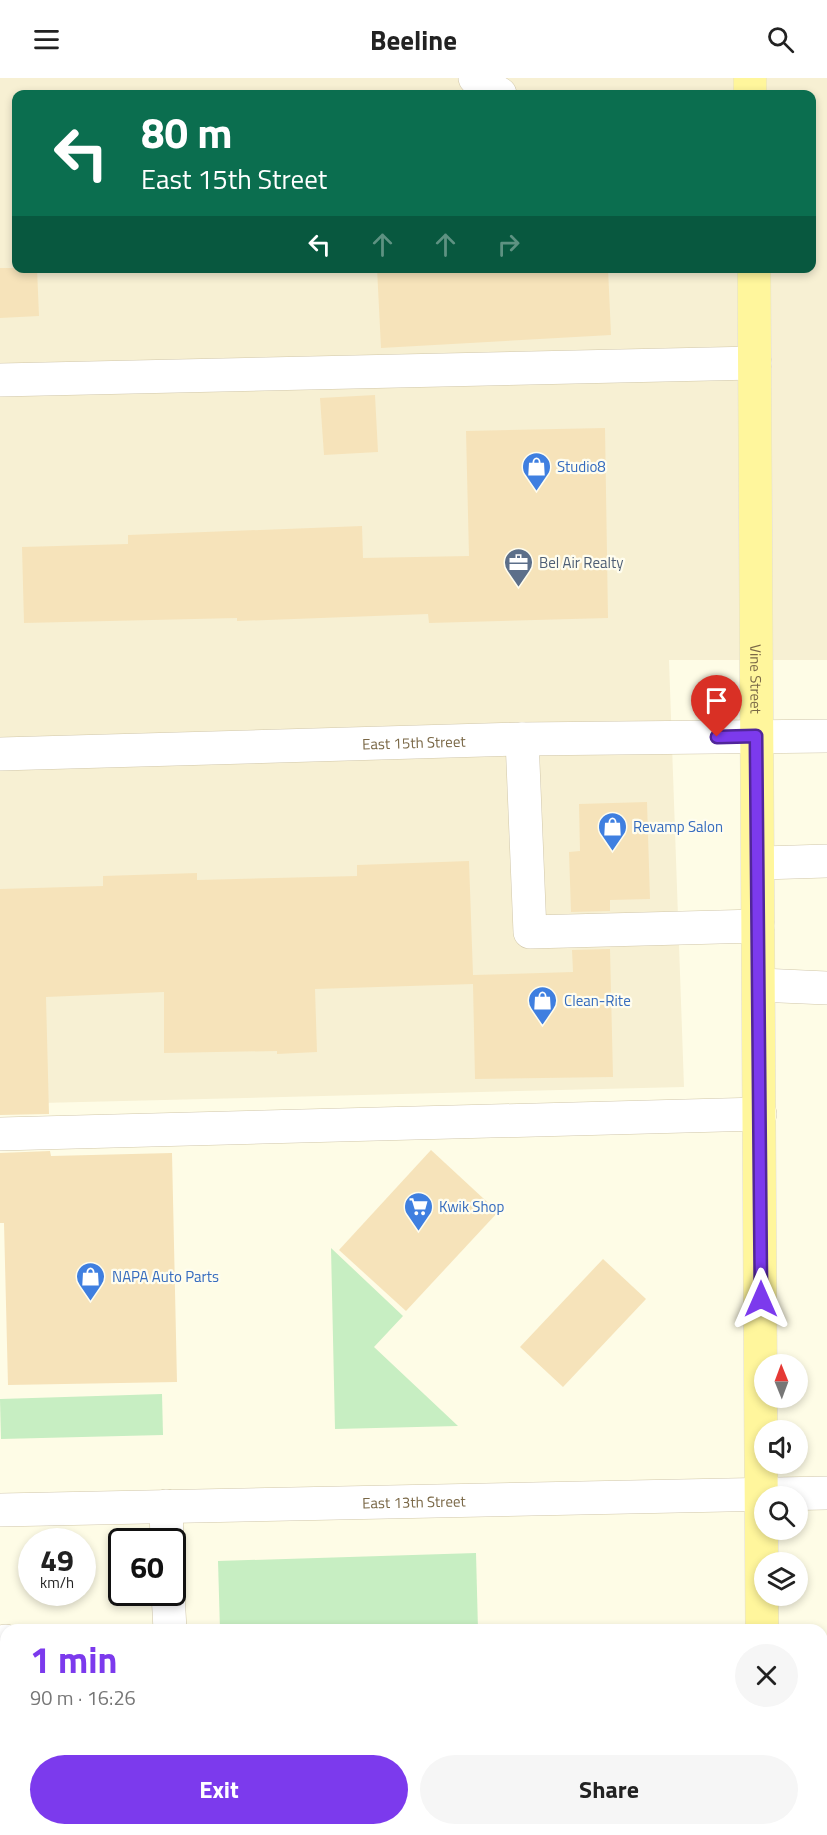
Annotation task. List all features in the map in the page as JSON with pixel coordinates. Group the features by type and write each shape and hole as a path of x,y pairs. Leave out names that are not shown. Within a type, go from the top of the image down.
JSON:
{"main road":[{"name":"Vine Street","path":"754,273 762,1486"},
{"name":"Vine Street","path":"762,1540 762,1624"}],"street":[{"path":"475,78 494,90"},
{"path":"0,380 755,363"},
{"name":"East 15th Street","path":"0,754 522,739 827,736"},
{"path":"522,739 530,932 758,926"},
{"path":"759,863 827,861"},
{"path":"759,985 827,988"},
{"path":"0,1134 760,1114"},
{"name":"East 13th Street","path":"808,1493 827,1493"},
{"name":"East 13th Street","path":"0,1510 754,1494"},
{"path":"166,1506 167,1528"},
{"path":"169,1606 170,1624"}],"shaded area":[{"path":"0,78 827,78 827,660 669,660 684,1087 0,1104"}],"green space":[{"path":"331,1248 403,1316 374,1347 458,1426 335,1429"},
{"path":"162,1394 163,1435 1,1439 0,1399"},
{"path":"476,1553 478,1624 220,1624 218,1561"}],"building":[{"path":"0,268 12,268 12,273 37,273 39,316 0,318"},
{"path":"377,273 608,273 611,335 381,348"},
{"path":"375,395 378,452 324,455 320,398"},
{"path":"605,428 608,618 429,623 428,614 237,621 237,618 24,623 22,547 128,544 128,535 362,526 363,558 469,556 466,431"},
{"name":"Revamp Salon","path":"647,802 650,899 610,900 610,911 571,912 569,852 580,851 579,804"},
{"path":"469,861 473,975 573,972 572,950 610,949 613,1077 475,1079 473,984 315,989 317,1052 277,1054 277,1051 164,1053 164,992 46,997 49,1114 0,1115 0,889 103,886 103,876 197,873 197,880 357,876 357,865"},
{"name":"Kwik Shop","path":"431,1150 498,1212 406,1311 339,1250"},
{"name":"NAPA Auto Parts","path":"50,1151 51,1156 172,1153 177,1382 8,1385 4,1223 0,1223 0,1153"},
{"path":"603,1259 646,1299 563,1387 520,1347"}],"place":[{"name":"Studio8","path":"536,492"},
{"name":"Bel Air Realty","path":"518,588"},
{"name":"Revamp Salon","path":"612,852"},
{"name":"Clean-Rite","path":"543,1026"},
{"name":"Kwik Shop","path":"418,1232"},
{"name":"NAPA Auto Parts","path":"91,1302"}],"route":[{"path":"717,737 756,736 761,1299"}]}
